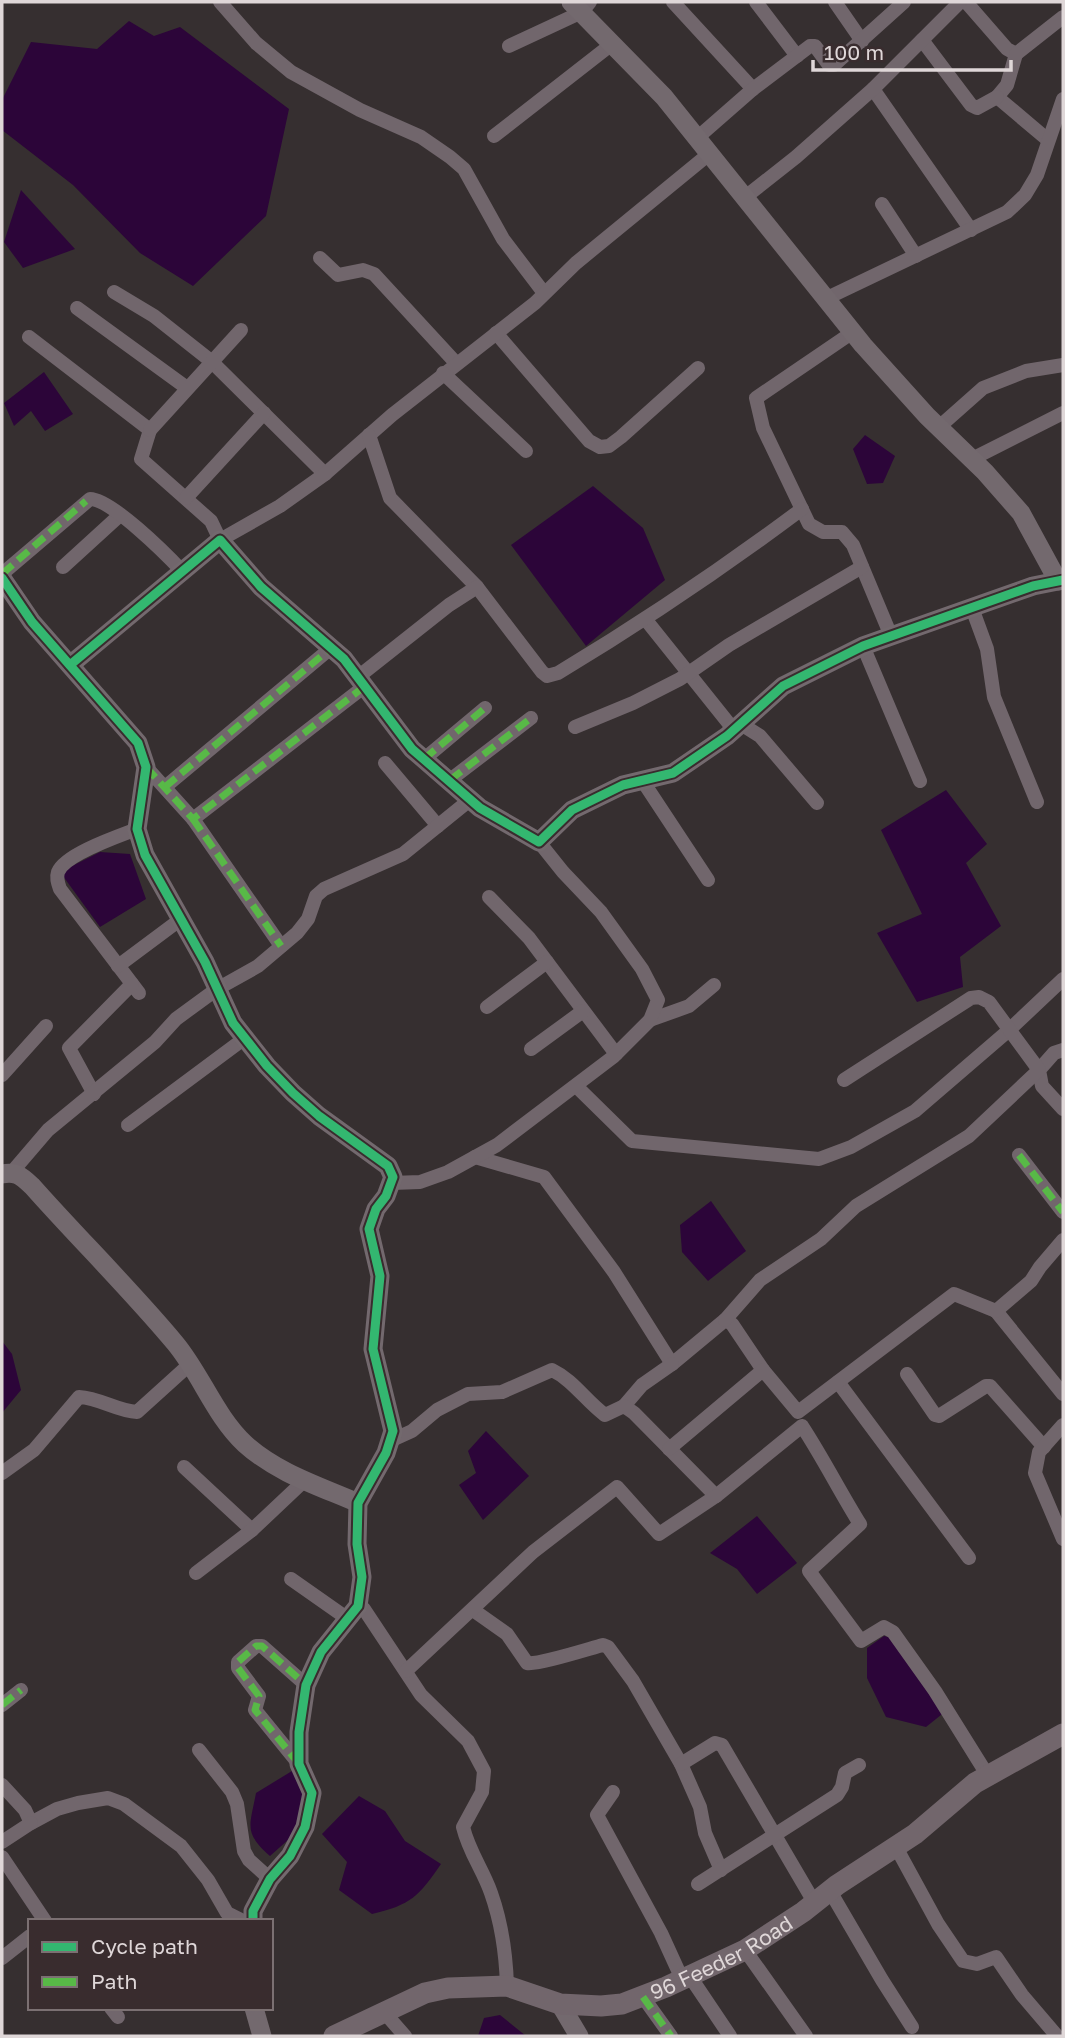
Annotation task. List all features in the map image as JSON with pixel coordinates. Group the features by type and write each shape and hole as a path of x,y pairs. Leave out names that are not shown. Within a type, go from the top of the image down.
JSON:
{"main road":[{"name":"96 Feeder Road","path":"334,2036 425,1993 477,1985 508,1986 561,2004 622,2004 643,1997 745,1950 896,1847 929,1823 966,1790 1063,1734"}],"street":[{"path":"219,2 256,44 291,72 360,110 421,137 464,169 503,239 544,293"},
{"path":"673,2 753,89"},
{"path":"756,2 797,56"},
{"path":"835,2 862,41"},
{"path":"70,665 220,540 280,506 325,474 443,373 544,293 703,146 753,89 810,46 815,46 830,65 834,65 904,2"},
{"path":"744,198 796,157 873,89 960,2"},
{"path":"966,2 1007,49 1016,54"},
{"path":"509,46 581,5 612,44 664,97 853,332 1021,513 1061,580 1033,586 863,646 783,686 737,727 673,773 623,785 572,810 539,842"},
{"path":"922,40 971,105 977,108 997,97 1007,85 1016,54 1063,18"},
{"path":"494,136 612,44"},
{"path":"873,89 971,230"},
{"path":"997,97 1050,133 1063,137"},
{"path":"825,299 1007,212 1025,195 1037,175 1063,99"},
{"path":"882,204 916,256"},
{"path":"320,258 338,275 363,270 374,274 456,363"},
{"path":"114,292 154,316 211,361 325,474"},
{"path":"77,308 187,387"},
{"path":"241,330 150,430 142,459 211,521 220,540 261,587 344,659 412,749 480,808 539,842 601,912 642,969 658,1000 650,1020 616,1054 497,1145 448,1172 420,1182 392,1183"},
{"path":"853,332 755,398 763,428 809,524 823,532 842,532 853,545 891,636"},
{"path":"496,333 589,441 600,447 609,446 621,437 698,368"},
{"path":"29,337 150,430"},
{"path":"939,427 983,388 1026,371 1063,365"},
{"path":"443,373 526,451"},
{"path":"186,498 264,413"},
{"path":"972,459 1063,413"},
{"path":"369,435 390,498 477,587 542,672 548,676 558,673 646,620 723,569 802,509"},
{"path":"182,571 160,548 120,515 97,499 90,499 2,576 32,622 138,743 146,767 193,819 281,946"},
{"path":"64,567 120,515"},
{"path":"575,727 633,703 688,673 729,645 862,567"},
{"path":"193,819 361,682 449,605 477,587"},
{"path":"972,608 987,649 994,697 1037,802"},
{"path":"646,620 688,673 737,727 760,736 817,803"},
{"path":"863,646 920,781"},
{"path":"165,787 331,648"},
{"path":"424,759 485,708"},
{"path":"450,780 531,718"},
{"path":"385,763 438,826"},
{"path":"146,767 137,829 145,855 181,919 233,1023 267,1066 293,1093 319,1116 388,1166 393,1177 369,1229 380,1276 373,1349 393,1431 386,1453 358,1503 357,1544 362,1577 353,1612 321,1652 306,1685 299,1731 299,1764"},
{"path":"642,780 708,880"},
{"path":"7,1173 48,1130 155,1042 176,1019 217,989 258,966 297,933 308,919 312,903 324,889 403,854 471,800"},
{"path":"94,1094 69,1048 135,988 60,889 57,879 63,865 97,844 137,829"},
{"path":"489,897 529,938 616,1054"},
{"path":"118,966 181,919"},
{"path":"487,1007 547,962"},
{"path":"576,1086 632,1140 819,1159 851,1147 915,1111 1008,1031 1063,979"},
{"path":"650,1020 689,1006 714,985"},
{"path":"844,1080 971,998 979,998 989,1002 1039,1070 1042,1086 1063,1109"},
{"path":"531,1049 583,1011"},
{"path":"2,1075 46,1026"},
{"path":"128,1125 245,1038"},
{"path":"390,1441 412,1431 437,1410 468,1394 502,1392 552,1370 566,1377 589,1403 605,1415 624,1406 642,1385 725,1320 760,1280 821,1239 856,1206 969,1136 1054,1053 1063,1050"},
{"path":"1019,1155 1063,1212"},
{"path":"475,1157 544,1177 614,1272 672,1364"},
{"path":"7,1173 20,1175 32,1186 177,1345 209,1398 244,1443 269,1462 358,1503"},
{"path":"996,1311 1031,1281 1063,1240"},
{"path":"725,1320 732,1324 763,1370 798,1412 954,1294 996,1311 1063,1394"},
{"path":"2,1474 34,1450 79,1397 90,1398 127,1412 137,1412 189,1365"},
{"path":"668,1449 763,1370"},
{"path":"907,1374 935,1415 939,1416 986,1386 990,1387 1044,1447"},
{"path":"838,1382 969,1558"},
{"path":"624,1406 635,1413 716,1496"},
{"path":"1063,1425 1039,1452 1035,1473 1063,1539"},
{"path":"406,1671 533,1552 617,1487 659,1534 716,1496 802,1426 860,1524 808,1571 861,1641 884,1628 893,1632 988,1776"},
{"path":"184,1468 252,1530"},
{"path":"197,1573 252,1530 305,1480"},
{"path":"291,1579 353,1612 364,1609 421,1695 468,1741 484,1771 482,1792 463,1828 467,1844 491,1892 506,1949 508,1986"},
{"path":"473,1610 507,1634 527,1663 535,1664 603,1645 608,1647 633,1681 681,1764 700,1807 705,1833 721,1870"},
{"path":"253,1919 253,1911 270,1879 290,1856 305,1827 312,1793 299,1764 255,1710 259,1696 238,1668 238,1662 256,1646 262,1646 306,1685"},
{"path":"2,1705 21,1690"},
{"path":"681,1764 715,1743 722,1745 776,1834 882,1980 912,2027"},
{"path":"199,1750 232,1792 237,1804 244,1851 249,1860 270,1879"},
{"path":"698,1884 838,1795 845,1773 859,1765"},
{"path":"2,1785 25,1810 31,1823"},
{"path":"613,1792 597,1815 685,1977 730,2036"},
{"path":"2,1842 57,1809 108,1798 124,1804 181,1846 208,1880 227,1913 239,1919"},
{"path":"896,1847 938,1924 963,1961 977,1964 996,1956 1022,1995 1057,2036"},
{"path":"2,1857 44,1919"},
{"path":"2,1958 28,1938"},
{"path":"745,1950 806,2036"},
{"path":"643,1997 671,2036"},
{"path":"561,2004 579,2036"},
{"path":"255,2010 262,2036"},
{"path":"384,2012 405,2036"}],"shaded area":[{"path":"129,21 154,36 180,27 289,109 266,216 193,286 140,253 73,185 2,130 2,100 31,42 97,49"},
{"path":"21,190 75,249 23,268 4,242"},
{"path":"44,372 73,414 45,431 31,411 14,426 4,403"},
{"path":"865,435 895,456 883,483 867,484 853,449"},
{"path":"593,486 643,528 665,580 586,646 511,545"},
{"path":"946,790 987,844 966,863 1001,926 960,957 963,987 917,1002 877,933 922,914 881,830"},
{"path":"100,852 130,854 146,899 100,927 60,872"},
{"path":"711,1201 746,1251 708,1281 682,1252 680,1225"},
{"path":"2,1341 12,1354 21,1390 2,1413"},
{"path":"486,1431 529,1476 483,1520 459,1485 476,1473 468,1451"},
{"path":"757,1516 797,1563 757,1594 737,1569 710,1553"},
{"path":"884,1636 896,1639 951,1707 926,1727 886,1717 867,1678 867,1648"},
{"path":"292,1771 302,1783 307,1801 298,1831 270,1856 252,1834 251,1821 256,1793"},
{"path":"359,1796 385,1811 405,1841 441,1864 413,1898 396,1907 372,1914 339,1890 347,1862 322,1834"},
{"path":"500,2015 526,2036 478,2036 484,2018"}],"marked path":[{"path":"2,574 86,501"},
{"path":"165,787 331,648"},
{"path":"146,767 193,819 365,686"},
{"path":"424,759 485,708"},
{"path":"450,780 531,718"},
{"path":"193,819 281,946"},
{"path":"1019,1155 1063,1212"},
{"path":"299,1764 255,1710 259,1696 238,1668 238,1662 256,1646 262,1646 306,1685"},
{"path":"2,1705 21,1690"},
{"path":"643,1997 671,2036"}],"cycle path":[{"path":"70,665 220,540 261,587 344,659 412,749 480,808 539,842 572,810 623,785 673,773 727,736 783,686 863,646 1033,586 1063,580"},
{"path":"2,578 32,622 138,743 146,767 137,829 145,855 205,962 233,1023 267,1066 293,1093 319,1116 388,1166 393,1177 369,1229 380,1276 373,1349 393,1431 386,1453 358,1503 357,1544 362,1577 358,1606 321,1652 306,1685 299,1732 299,1764 312,1793 305,1827 290,1856 270,1879 253,1911 253,1919"}]}
